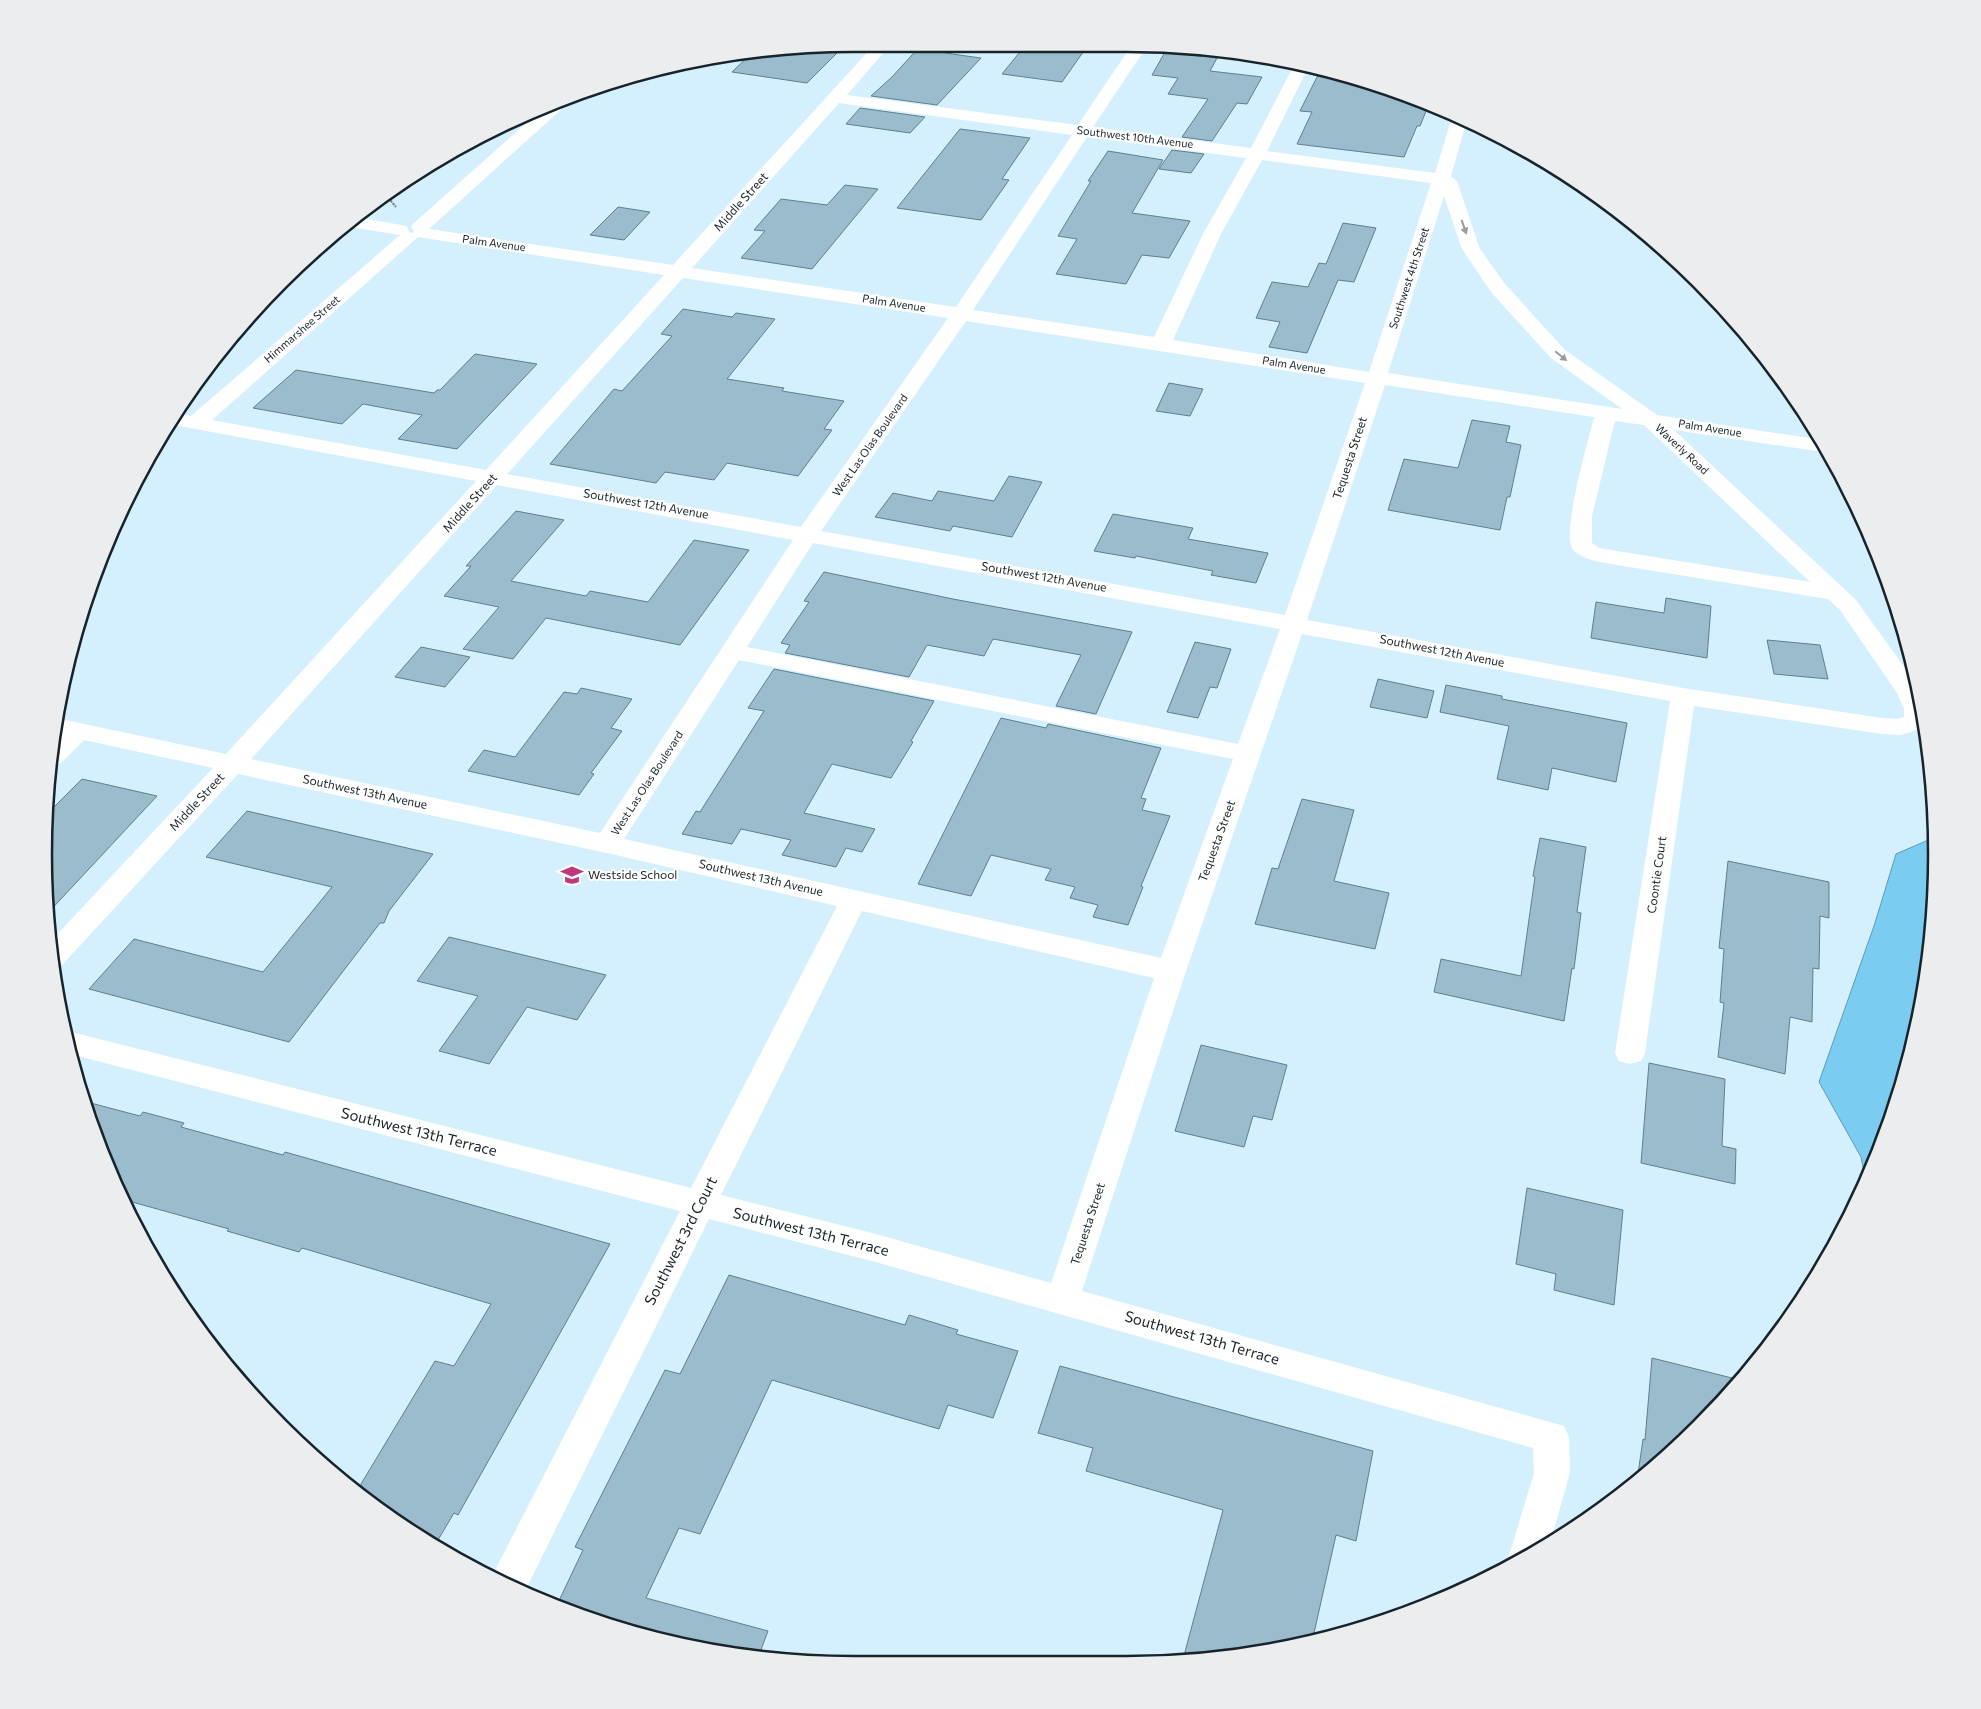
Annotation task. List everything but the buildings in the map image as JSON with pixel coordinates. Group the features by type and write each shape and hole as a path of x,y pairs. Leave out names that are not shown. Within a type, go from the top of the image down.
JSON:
{"street":[{"name":"Middle Street","path":"58,951 233,764 877,52"},
{"name":"West Las Olas Boulevard","path":"607,844 808,534 961,314 1135,52"},
{"path":"1161,344 1212,234 1257,153 1299,72"},
{"name":"Southwest 10th Avenue","path":"835,98 1441,179"},
{"name":"Himmarshee Street","path":"196,423 545,115"},
{"path":"1441,179 1458,125"},
{"name":"Southwest 4th Street","path":"1376,378 1441,179"},
{"name":"Waverly Road","path":"1441,179 1471,249 1498,288 1558,354 1650,419 1834,593 1858,618 1909,692 1914,702"},
{"name":"Palm Avenue","path":"360,224 680,270 1816,445"},
{"name":"Tequesta Street","path":"1063,1299 1171,971 1294,623 1376,378"},
{"path":"1606,412 1581,516 1580,546 1592,553 1616,558 1834,593"},
{"name":"Southwest 12th Avenue","path":"181,420 1683,696 1882,726 1901,727 1917,724"},
{"path":"732,651 1248,754"},
{"name":"Coontie Court","path":"1630,1053 1683,696"},
{"path":"61,740 67,728"},
{"name":"Southwest 13th Avenue","path":"67,728 607,844 1171,971"},
{"name":"Southwest 3rd Court","path":"511,1579 854,899"},
{"name":"Southwest 13th Terrace","path":"76,1044 872,1247 1551,1437 1552,1473 1530,1548"}],"water":[{"path":"1928,840 1927,907 1922,959 1913,1011 1901,1062 1886,1112 1864,1169 1861,1157 1819,1082 1875,923 1896,854"}],"place":[{"name":"Westside School","path":"572,875"}]}
